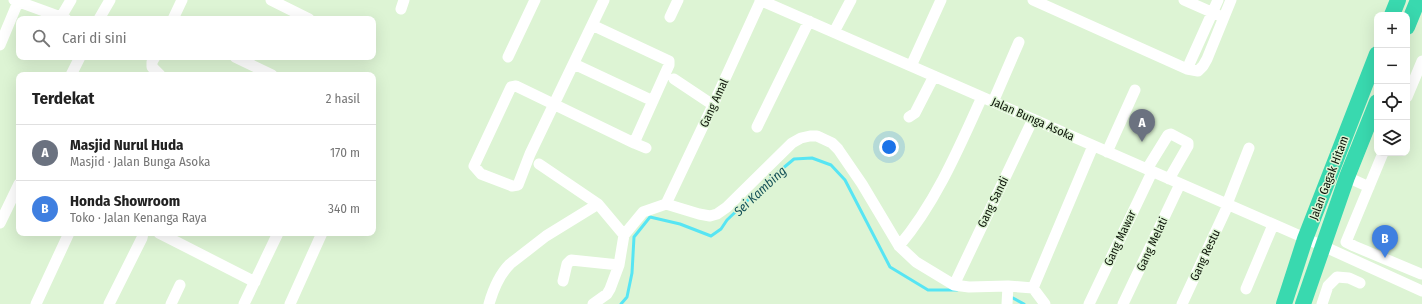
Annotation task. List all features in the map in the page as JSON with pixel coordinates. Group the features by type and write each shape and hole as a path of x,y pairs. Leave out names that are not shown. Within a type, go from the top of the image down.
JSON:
{"highway":[{"path":"1393,12 1398,0"},
{"path":"1410,20 1418,0"},
{"name":"Jalan Gagak Hitam","path":"1284,304 1305,239 1374,62"},
{"name":"Jalan Gagak Hitam","path":"1303,304 1347,177 1374,110"}],"street":[{"path":"65,16 71,0"},
{"path":"101,16 110,0"},
{"path":"174,16 182,0"},
{"path":"271,0 285,3 304,16"},
{"path":"508,57 535,0"},
{"path":"604,0 555,105 530,154 518,185 512,186 481,174 474,164 511,87 516,86 555,105 634,143 646,148"},
{"path":"670,17 678,0"},
{"name":"Jalan Bunga Asoka","path":"761,0 784,5 809,22 1305,239 1420,280"},
{"name":"Gang Amal","path":"666,204 761,0"},
{"path":"834,32 851,0"},
{"path":"911,66 940,0"},
{"path":"1033,0 1187,69 1198,71 1204,66 1231,0"},
{"path":"1184,0 1224,18"},
{"path":"1187,69 1218,0"},
{"path":"0,45 16,1 40,15"},
{"path":"758,128 809,22"},
{"path":"592,25 669,61 669,65 634,143"},
{"path":"993,102 1019,42"},
{"path":"72,72 78,60"},
{"path":"153,60 152,67 157,72"},
{"path":"241,60 266,72"},
{"path":"1410,90 1422,61"},
{"path":"574,64 653,101"},
{"path":"909,117 915,113 934,76"},
{"path":"674,79 713,105"},
{"path":"1107,152 1135,90"},
{"path":"899,246 913,230 926,209 964,136 982,97"},
{"name":"Gang Sandi","path":"954,284 1033,119"},
{"name":"Gang Mawar","path":"1089,304 1149,170 1168,135 1171,134 1188,143 1188,146 1169,179"},
{"path":"593,304 607,294 619,265 624,235 643,212 666,204 699,214 710,216 717,214 727,208 792,143 801,138 810,136 817,136 832,143 838,149 862,184 899,246 916,262 954,284 969,287 1008,289 1033,288"},
{"path":"1033,288 1094,146"},
{"name":"Gang Restu","path":"1182,304 1228,205 1249,148"},
{"path":"1383,156 1346,242 1420,280"},
{"path":"540,164 598,204 624,235"},
{"path":"1347,177 1369,187"},
{"name":"Gang Melati","path":"1124,304 1180,184"},
{"path":"0,223 16,190"},
{"path":"489,304 492,292 506,267 546,236 598,204"},
{"path":"1246,289 1273,225"},
{"path":"36,304 68,236"},
{"path":"109,304 142,236"},
{"path":"165,236 255,282"},
{"path":"244,304 277,236"},
{"path":"290,304 321,236"},
{"path":"563,281 567,264 571,260 619,265"},
{"path":"1322,304 1328,286 1333,280 1343,277 1360,282"},
{"path":"171,304 180,285"},
{"path":"1033,288 1045,304"},
{"path":"1007,304 1008,289"}],"waterway":[{"name":"Sei Kambing","path":"621,304 627,297 632,273 634,237 650,217 680,224 711,236 721,229 727,220 770,179 794,159 812,158 831,165 845,180 890,267 928,290 957,290"},
{"name":"Sei Kambing","path":"1011,297 1024,304"}],"place":[{"name":"Masjid Nurul Huda","path":"1142,142"},
{"name":"Honda Showroom","path":"1385,258"}]}
